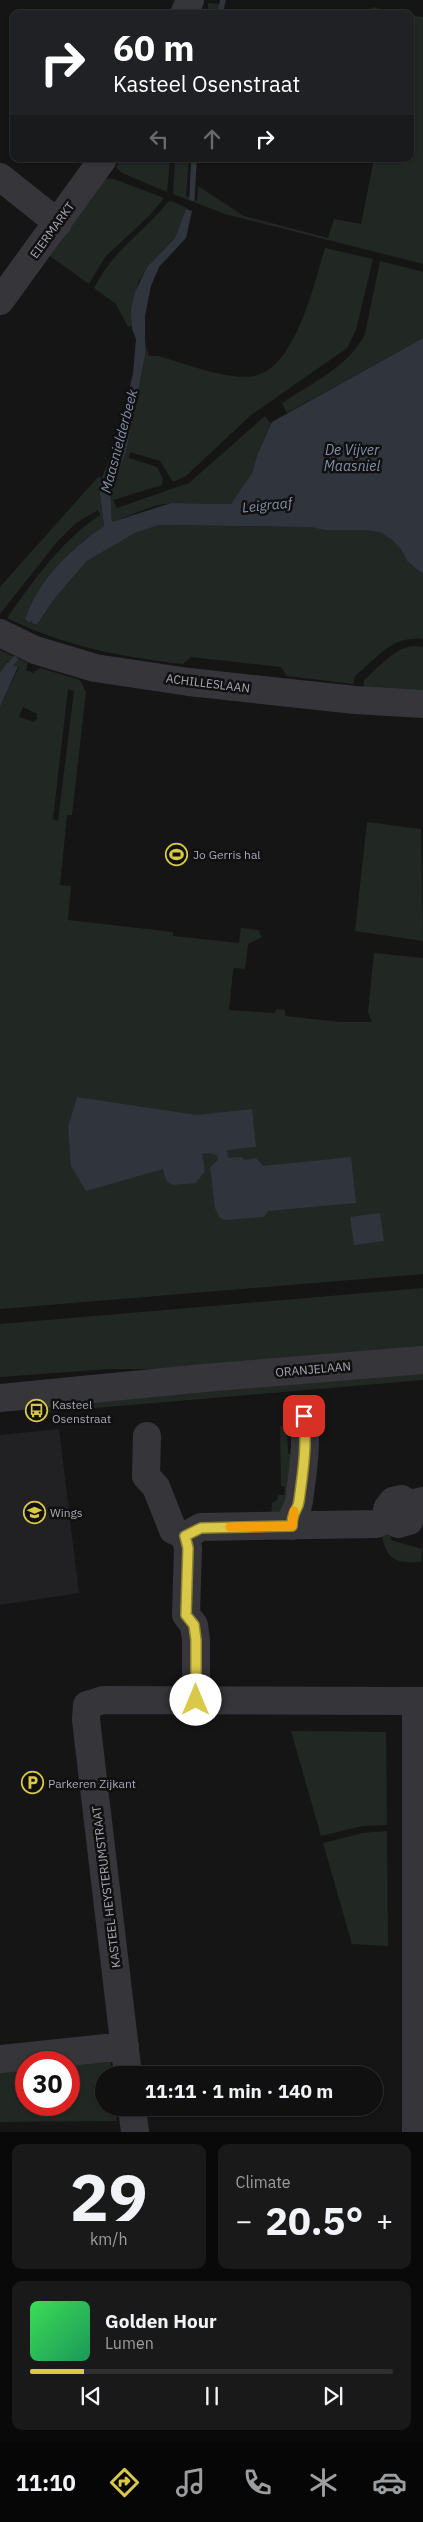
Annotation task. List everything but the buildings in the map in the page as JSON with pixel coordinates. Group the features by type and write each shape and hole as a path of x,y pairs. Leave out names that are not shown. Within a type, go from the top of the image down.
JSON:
{"street":[{"name":"EIERMARKT","path":"0,301 101,162"},
{"path":"0,177 58,222"},
{"name":"ACHILLESLAAN","path":"0,633 34,650 96,668 188,682 355,700 423,704"},
{"name":"ORANJELAAN","path":"0,1398 204,1378 423,1360"},
{"name":"ORANJELAAN","path":"0,1383 106,1375 204,1378"},
{"path":"292,1526 292,1513 299,1503 299,1490 307,1446 304,1416"},
{"path":"147,1436 146,1476 156,1487 173,1530 185,1536 188,1548 186,1615 194,1625 196,1640 196,1700"},
{"path":"185,1536 201,1528 376,1524 407,1508"},
{"name":"KASTEEL HEYSTERUMSTRAAT","path":"127,2066 86,1720 87,1705 103,1700 420,1701"},
{"path":"416,2132 420,1701"},
{"path":"0,2059 125,2046"},
{"path":"133,2116 135,2132"}],"shaded area":[{"path":"208,3 220,4 218,10 208,10"},
{"path":"372,7 386,10 371,10"},
{"path":"414,16 423,17 423,264 225,214 173,194 175,162 189,162 186,196 197,201 198,186 244,216 328,238 334,219 361,224 373,162 414,162"},
{"path":"120,162 170,162 167,192 122,173 116,167"},
{"path":"100,178 114,179 164,198 150,215 105,257 89,284 50,256"},
{"path":"172,201 189,209 184,208 186,209 175,238 147,267 138,283 133,301 132,325 128,327 116,304 94,288 111,262 168,202"},
{"path":"325,248 373,259 356,330 347,348 251,415 186,476 173,482 160,461 130,452 129,458 157,467 163,479 162,485 113,500 117,508 189,483 265,416 270,423 272,422 260,448 252,473 232,504 171,503 154,506 112,522 110,488 126,452 145,356 145,341 149,356 158,356 219,374 243,377 254,376 269,370 281,358 301,322"},
{"path":"380,261 423,272 423,338 287,413 282,403 340,365 350,356 365,334"},
{"path":"112,452 115,453 99,486 104,526 67,555 56,567 38,593 25,621 37,626 55,598 87,561 135,533 159,525 311,527 324,530 367,530 382,533 400,548 407,561 423,574 423,639 403,641 386,649 355,676 353,684 287,676 281,667 191,657 183,664 115,654 50,636 7,618 49,562 86,525 100,515 98,510 76,523 57,542 0,614 0,587 98,477 102,477"},
{"path":"414,646 423,647 423,692 363,691 364,680 381,664 400,650"},
{"path":"0,650 28,663 26,670 33,673 40,668 80,680 86,692 72,815 67,815 60,885 71,886 68,920 173,932 173,936 239,943 241,928 258,930 262,937 248,944 245,969 235,968 233,970 229,1010 275,1013 276,1009 285,1010 285,1016 340,1022 372,1022 368,1012 374,953 423,958 423,1274 0,1309 0,707 19,667 7,661 0,673","holes":["68,689 74,691 58,821 53,819","23,707 37,714 37,719 34,722 19,717"]},
{"path":"367,822 421,829 423,941 355,931"},
{"path":"423,1288 423,1349 194,1369 109,1369 0,1377 0,1324"},
{"path":"423,1369 423,1380 38,1413 37,1408"},
{"path":"287,1425 288,1454 299,1453 289,1496 277,1521 271,1516 272,1503 277,1500 278,1495 284,1495 285,1487 281,1486 280,1426"},
{"name":"Wings","path":"59,1429 79,1593 0,1605 0,1435"},
{"path":"390,1531 391,1540 422,1549 421,1562 400,1561 390,1556 382,1536"},
{"path":"291,1731 386,1732 387,1825 363,1826 321,1836"},
{"path":"387,1831 388,1946 352,1944 323,1843 362,1833"},
{"path":"110,2053 111,2066 95,2066 95,2116 117,2116 117,2121 0,2122 0,2066 15,2064 15,2116 80,2116 80,2060"}],"water":[{"name":"De Vijver Maasniel","path":"186,209 192,211 186,238 159,267 151,286 145,316 145,356 126,452 110,488 112,522 171,503 231,504 252,473 258,453 272,422 423,338 423,574 407,561 400,548 392,540 382,533 367,530 324,530 311,527 159,525 135,533 87,561 55,598 37,625 31,623 33,619 30,623 25,620 30,606 47,579 79,544 104,526 99,486 115,453 133,373 136,339 132,329 131,310 135,292 147,267 175,238"},
{"path":"7,662 12,664 12,667 13,665 18,667 0,707 0,673"},
{"path":"77,1097 196,1115 252,1109 256,1147 227,1150 228,1158 242,1157 244,1160 256,1158 263,1166 351,1157 356,1203 268,1211 264,1217 225,1220 220,1218 215,1208 210,1167 218,1160 217,1155 209,1153 202,1154 205,1171 196,1183 172,1185 166,1180 163,1169 86,1191 71,1166 68,1127"},
{"path":"380,1213 384,1241 354,1245 350,1217"}],"waterway":[{"name":"Maasnielderbeek","path":"221,10 223,0"},
{"name":"Maasnielderbeek","path":"192,198 194,162"},
{"name":"Maasnielderbeek","path":"0,677 15,659"}],"slow traffic":[{"path":"230,1527 292,1526 292,1513 294,1511"}],"place":[{"name":"Jo Gerris hal","path":"177,854"},
{"name":"Kasteel Osenstraat","path":"36,1411"},
{"name":"Wings","path":"34,1512"},
{"name":"Parkeren Zijkant","path":"32,1783"}],"route":[{"path":"196,1700 196,1640 194,1625 186,1615 188,1548 185,1536 201,1528 292,1526 292,1513 299,1503 299,1490 307,1446 304,1416"}],"water label":[{"name":"Leigraaf","path":"267,505"}]}
